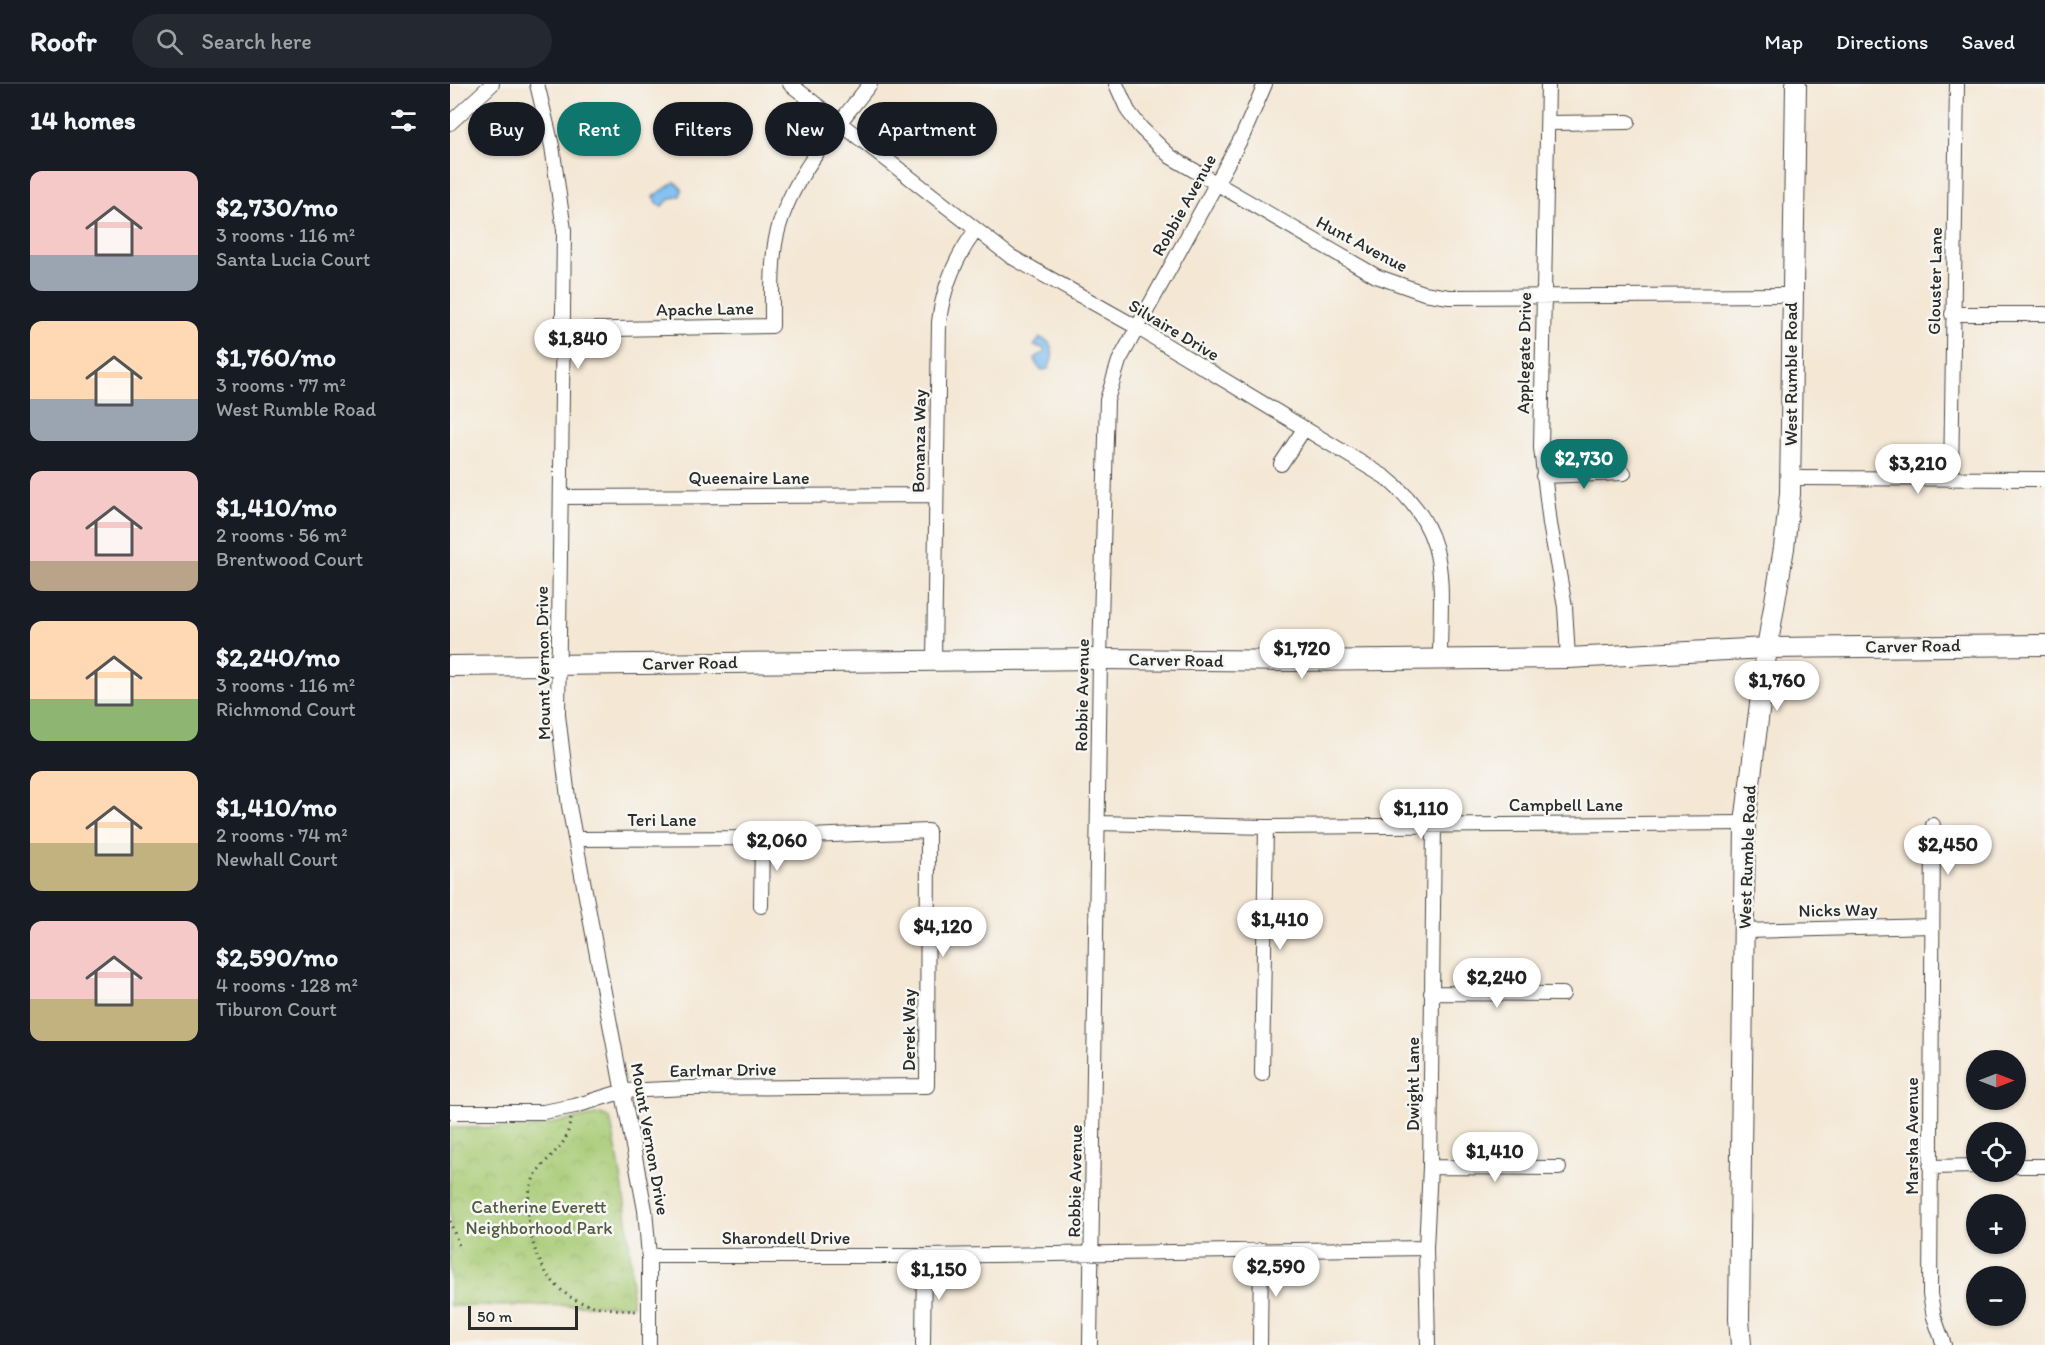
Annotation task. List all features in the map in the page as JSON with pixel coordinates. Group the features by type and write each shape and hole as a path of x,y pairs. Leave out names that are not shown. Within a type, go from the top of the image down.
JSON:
{"street":[{"path":"450,123 492,84"},
{"name":"Mount Vernon Drive","path":"537,84 546,115 560,185 564,230 558,715 576,839 645,1210 649,1256 649,1345"},
{"name":"Silvaire Drive","path":"790,84 813,102"},
{"path":"845,116 870,84"},
{"name":"Hunt Avenue","path":"1116,84 1128,111 1155,144 1171,157 1376,276 1396,285 1449,297 1792,295"},
{"name":"Robbie Avenue","path":"1090,1345 1100,659 1107,400 1119,361 1255,112 1265,84"},
{"name":"Applegate Drive","path":"1548,84 1543,297 1543,476 1565,607 1568,658"},
{"name":"West Rumble Road","path":"1741,1345 1739,1319 1745,823 1767,648 1784,548 1791,478 1796,84"},
{"name":"Glouster Lane","path":"1951,480 1957,84"},
{"path":"1548,123 1628,122"},
{"name":"Silvaire Drive","path":"845,127 1010,256 1138,328 1385,477 1404,492 1427,523 1440,559 1440,659"},
{"name":"Apache Lane","path":"563,330 772,326 773,266 782,217 803,175 817,156"},
{"name":"Bonanza Way","path":"934,661 941,303 957,258 976,231"},
{"path":"1952,315 2045,314"},
{"path":"1281,465 1304,429"},
{"path":"1543,476 1624,473"},
{"path":"1791,478 2045,479"},
{"name":"Queenaire Lane","path":"561,497 936,495"},
{"name":"Carver Road","path":"450,666 1100,659 1568,658 1767,648 2045,645"},
{"name":"Campbell Lane","path":"1098,823 1266,827 1745,823"},
{"name":"Dwight Lane","path":"1428,1345 1426,1248 1430,1167 1434,824"},
{"name":"Marsha Avenue","path":"1933,825 1930,1294 1934,1317 1944,1345"},
{"path":"1262,1074 1266,827"},
{"name":"Teri Lane","path":"576,839 762,838 928,831"},
{"name":"Derek Way","path":"927,1086 928,831"},
{"path":"761,906 762,838"},
{"name":"Nicks Way","path":"1745,931 1932,926"},
{"path":"1431,993 1563,994"},
{"name":"Earlmar Drive","path":"450,1112 543,1112 575,1106 624,1091 688,1088 927,1086"},
{"path":"1930,1167 1966,1166"},
{"path":"2026,1166 2045,1166"},
{"path":"1430,1167 1559,1168"},
{"name":"Sharondell Drive","path":"649,1256 924,1256 1426,1248"},
{"path":"1260,1345 1261,1250"},
{"path":"923,1345 924,1256"}],"path":[{"path":"575,1106 566,1139 541,1164 530,1188 528,1221 538,1256 557,1288 584,1303 650,1311"},
{"path":"450,1221 459,1246"}],"green space":[{"name":"Catherine Everett Neighborhood Park","path":"601,1114 610,1118 620,1168 629,1236 632,1305 450,1306 450,1128 534,1127"}],"water":[{"path":"675,182 682,189 680,196 670,199 661,207 653,197"},
{"path":"1040,338 1049,343 1052,350 1052,360 1048,369 1042,370 1036,364 1035,358 1045,352 1043,348 1034,346"}]}
